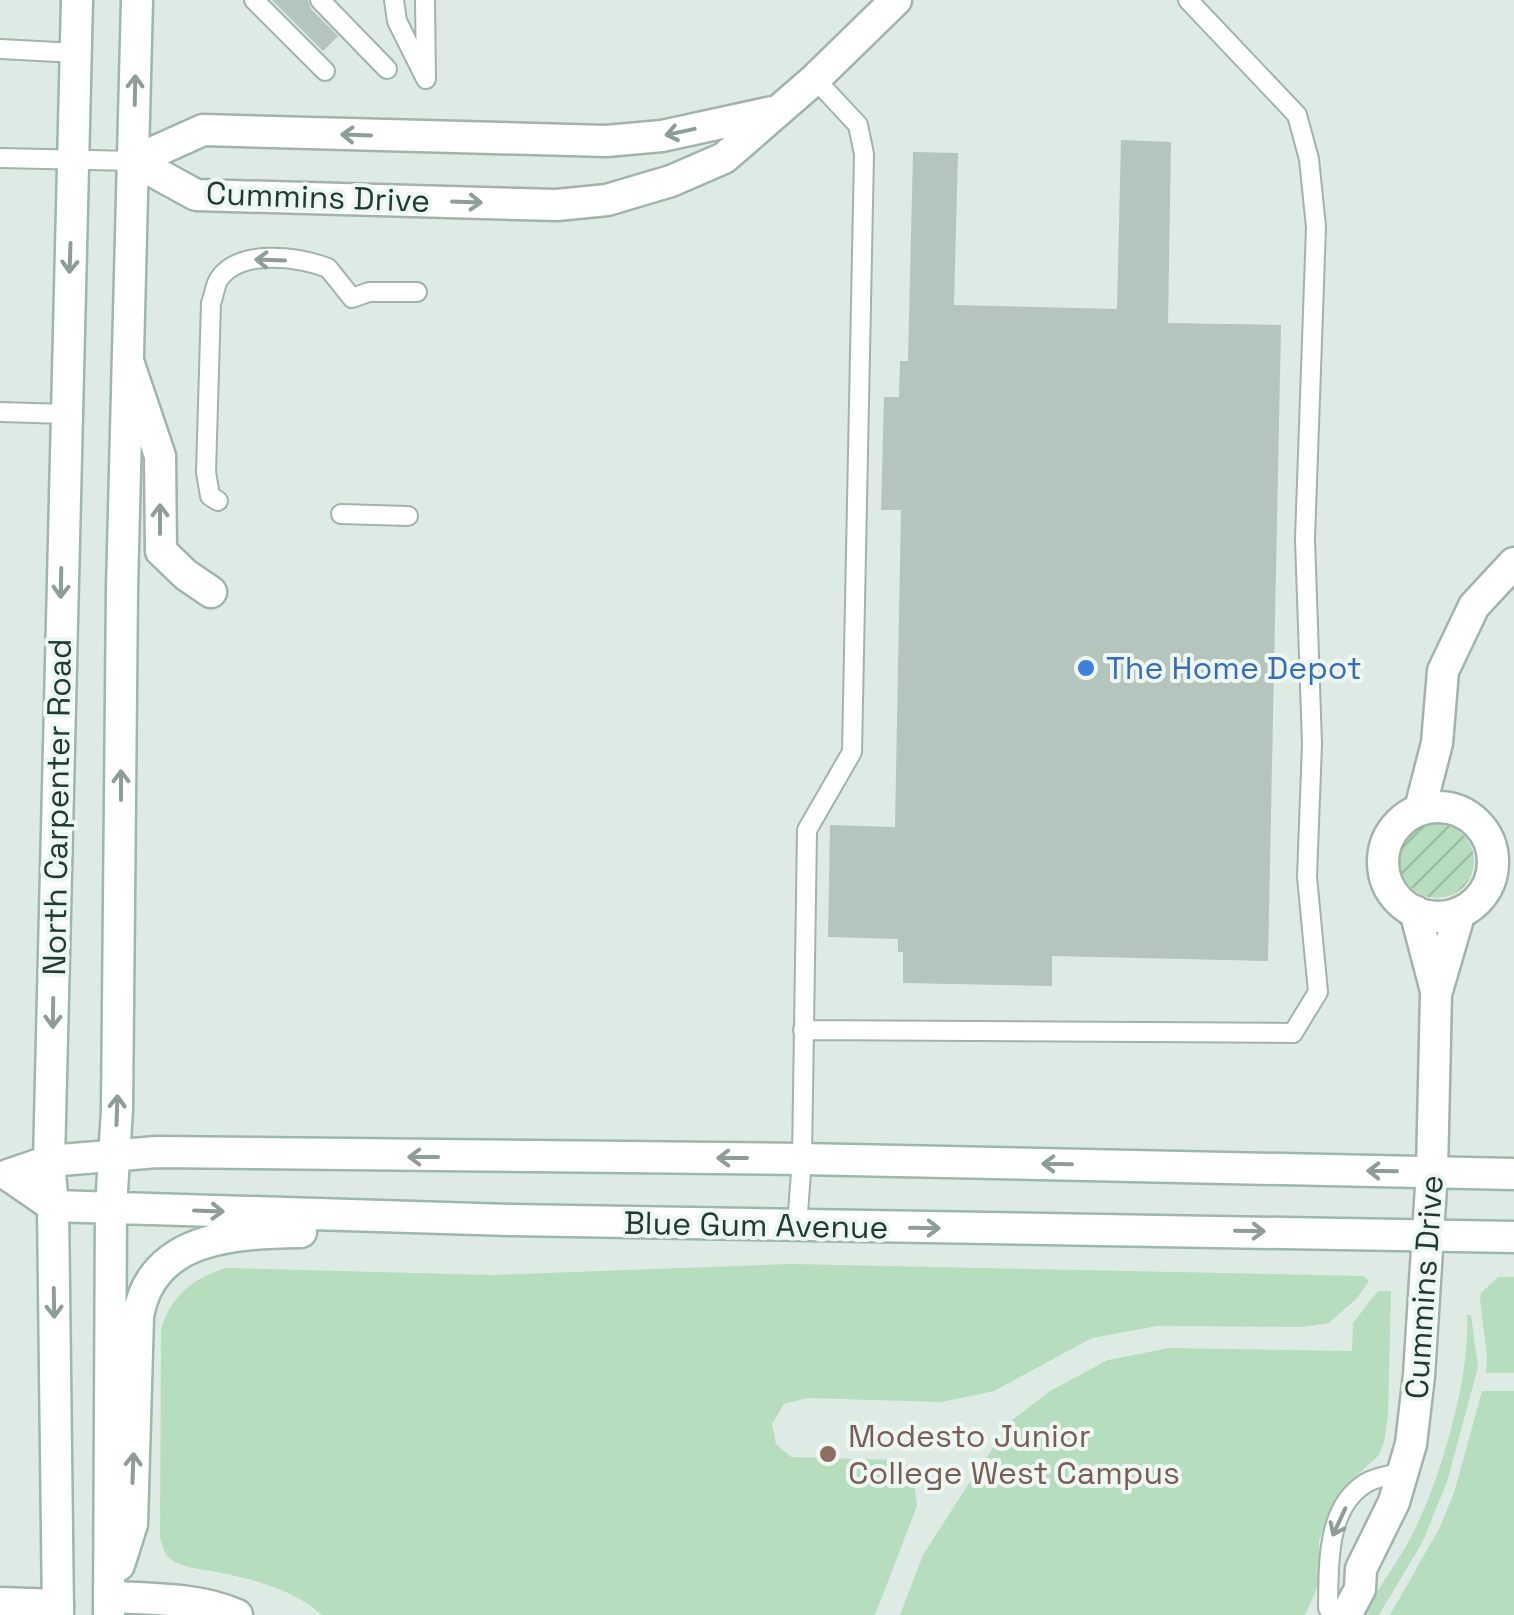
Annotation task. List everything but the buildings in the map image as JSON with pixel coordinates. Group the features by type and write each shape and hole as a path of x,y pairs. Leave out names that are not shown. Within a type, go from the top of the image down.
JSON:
{"main road":[{"name":"North Carpenter Road","path":"58,1610 53,1206 49,1161 77,0"},
{"name":"North Carpenter Road","path":"109,1606 111,1208 136,0"},
{"name":"Cummins Drive","path":"134,161 196,196 557,206 607,200 672,181 724,158 815,80 896,0"},
{"name":"Cummins Drive","path":"134,161 203,130 606,141 662,136 775,111"},
{"path":"129,363 160,456 162,551 186,575 211,592"},
{"name":"Cummins Drive","path":"1436,994 1414,912 1394,896 1386,881 1382,864 1384,846 1404,817 1420,809 1437,743 1443,671 1454,646 1474,606 1514,562"},
{"name":"Cummins Drive","path":"1333,1613 1360,1589 1361,1569 1385,1526 1404,1472 1416,1412 1432,1171 1436,994 1460,912 1476,902 1488,887 1493,869 1493,850 1486,832 1473,818 1456,809 1437,743"},
{"path":"1420,809 1456,809"},
{"path":"1414,912 1442,917 1460,912"},
{"name":"Blue Gum Avenue","path":"4,1175 49,1161 115,1154 802,1159 1514,1174"},
{"name":"Blue Gum Avenue","path":"4,1175 53,1206 512,1220 1514,1237"},
{"path":"237,1615 162,1600 109,1606 132,1524 138,1316 147,1284 183,1252 237,1235 512,1220"},
{"path":"0,1603 58,1610"}],"lane":[{"path":"254,0 324,71"},
{"path":"320,0 387,69"},
{"path":"394,0 397,21 426,79 425,0"},
{"path":"804,1030 1293,1032 1318,992 1307,877 1312,744 1304,540 1316,226 1308,159 1297,116 1188,0"},
{"path":"0,49 76,53"},
{"path":"797,1226 802,1159 808,830 852,752 864,154 858,125 815,80"},
{"path":"0,158 134,161"},
{"path":"218,501 210,496 206,472 211,303 219,278 237,264 262,258 319,265 334,273 352,298 369,292 417,292"},
{"path":"0,412 66,414"},
{"path":"341,514 408,516"},
{"path":"1333,1613 1331,1541 1340,1517 1360,1487 1370,1480 1404,1472"}],"green space":[{"path":"1437,824 1463,835 1474,861 1463,887 1437,898 1411,887 1400,861 1411,835"},
{"path":"791,1264 1364,1276 1369,1281 1357,1298 1329,1323 1303,1327 1157,1326 1092,1338 994,1391 942,1402 807,1398 784,1404 772,1424 776,1444 791,1457 899,1460 913,1476 917,1506 875,1615 322,1615 275,1588 181,1564 164,1551 160,1537 161,1329 177,1298 193,1283 214,1272 226,1268 491,1275"},
{"path":"1498,1277 1514,1277 1514,1373 1486,1373 1480,1300 1481,1293"},
{"path":"1378,1291 1391,1291 1384,1442 1379,1455 1342,1489 1327,1520 1319,1540 1319,1583 1305,1615 900,1615 923,1555 964,1491 1011,1421 1050,1391 1108,1360 1169,1348 1352,1351 1353,1323"},
{"path":"1467,1315 1471,1315 1478,1367 1447,1482 1422,1543 1379,1615 1364,1615 1409,1541 1442,1462 1464,1369"},
{"path":"1482,1391 1514,1391 1514,1615 1390,1615 1440,1527 1454,1493"}],"place":[{"name":"The Home Depot","path":"1086,668"},
{"name":"Modesto Junior College West Campus","path":"828,1454"}]}
